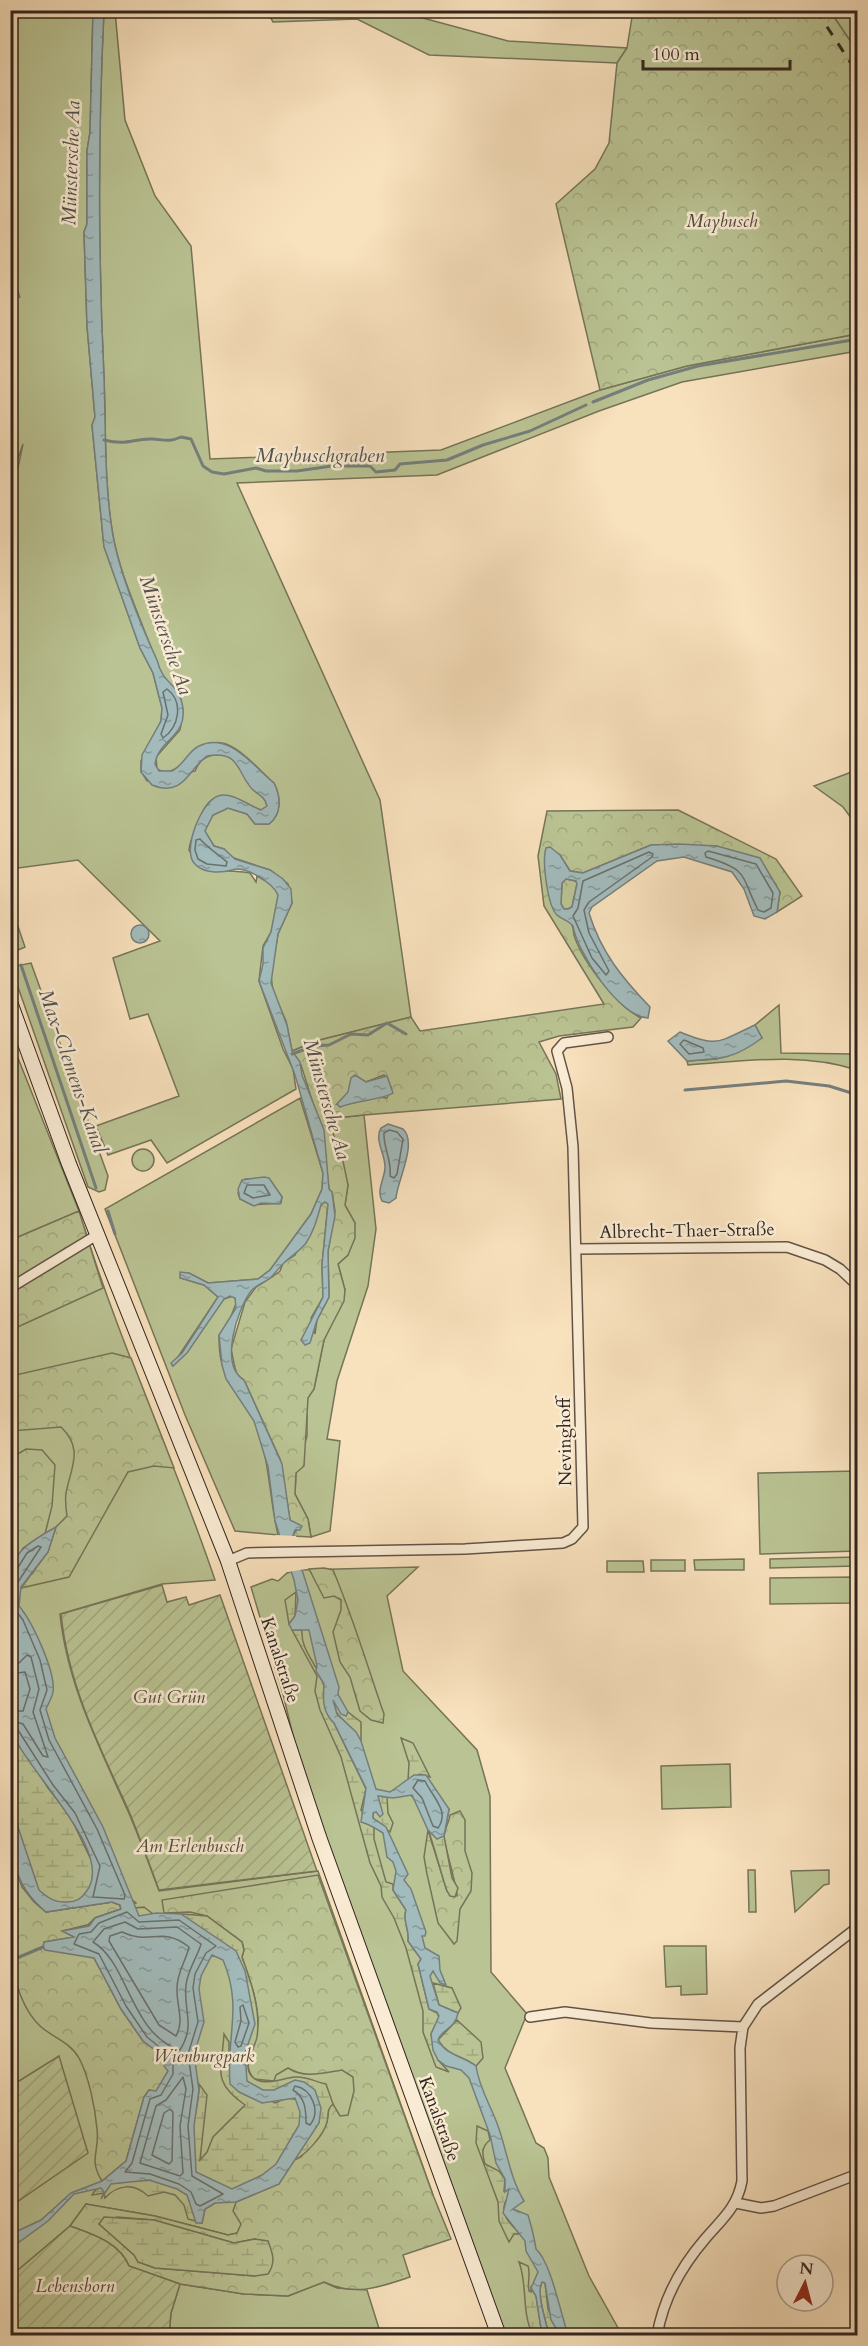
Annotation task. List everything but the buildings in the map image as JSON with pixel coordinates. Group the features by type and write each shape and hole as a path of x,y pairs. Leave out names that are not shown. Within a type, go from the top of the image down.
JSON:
{"main road":[{"name":"Kanalstraße","path":"10,1002 69,1164 228,1561 322,1846 499,2336"}],"street":[{"name":"Nevinghoff","path":"228,1561 247,1553 315,1554 563,1543 578,1534 583,1527 584,1515 570,1105 557,1051 564,1043 608,1037"},
{"path":"10,1288 97,1235"},
{"name":"Albrecht-Thaer-Straße","path":"576,1249 787,1247 825,1260 858,1286"},
{"path":"657,2336 666,2301 680,2272 736,2203 742,2181 740,2067 743,2027 758,2004 858,1927"},
{"path":"530,2017 566,2012 651,2023 743,2027"},
{"path":"736,2203 761,2208 774,2206 858,2174"}],"green space":[{"path":"11,11 93,11 90,132 87,151 87,224 84,232 87,326 95,417 92,425 104,546 140,648 153,673 162,708 161,721 141,761 141,771 147,781 195,771 203,760 220,755 240,766 251,787 264,799 267,806 261,810 232,798 216,797 204,810 191,839 189,850 201,868 250,873 256,882 257,876 273,885 279,897 271,932 263,946 259,981 283,1049 293,1069 296,1089 167,1163 151,1140 108,1155 96,1126 179,1096 148,1014 130,1019 113,958 160,941 78,860 11,869 10,505 23,444 11,478 11,273 20,298 10,267"},
{"path":"104,11 115,11 125,120 155,196 191,246 210,459 441,450 600,390 686,366 857,334 857,351 682,382 599,411 437,475 237,483 380,800 411,1017 316,1041 292,1051 286,1021 273,992 271,975 278,934 292,903 288,884 270,870 231,857 224,849 214,846 204,831 213,815 228,808 247,814 255,824 269,824 276,815 279,805 276,788 274,783 245,756 226,744 206,745 173,770 165,772 157,769 156,757 180,730 183,711 179,694 163,679 125,579 113,536 107,477 100,239"},
{"path":"267,11 397,11 508,41 627,48 617,63 429,55 357,19 273,22"},
{"name":"Maybusch","path":"633,11 830,11 857,51 857,334 687,366 600,390 556,204 595,169 609,143 617,63 627,48"},
{"path":"830,11 857,11 857,51"},
{"path":"858,770 857,826 843,807 814,786"},
{"path":"678,810 776,859 802,896 777,912 780,892 717,846 651,845 583,873 570,871 560,855 550,900 570,922 579,948 602,983 622,1004 641,1018 633,1027 559,1036 539,1042 556,1074 561,1099 364,1115 336,1118 329,1122 343,1161 348,1185 345,1205 355,1223 355,1238 348,1255 338,1264 345,1290 344,1301 324,1340 314,1389 308,1398 304,1466 296,1473 295,1494 308,1519 311,1537 293,1536 297,1529 290,1520 280,1459 245,1382 236,1373 231,1349 245,1302 256,1287 280,1271 283,1263 295,1255 321,1205 325,1202 328,1204 322,1265 323,1297 311,1318 315,1334 317,1320 329,1297 328,1251 335,1211 332,1192 329,1189 322,1125 301,1065 292,1051 316,1041 411,1017 420,1031 604,1004 544,906 538,856 547,811","holes":["384,1075 391,1087 387,1098 378,1096 337,1104 362,1080 366,1082"]},
{"path":"566,879 576,881 577,884 572,907 564,909 561,904 562,882"},
{"path":"11,906 25,947 10,953"},
{"path":"31,963 108,1176 105,1190 99,1192 88,1187 11,967"},
{"path":"779,1005 781,1053 854,1054 857,1055 857,1070 836,1064 794,1059 688,1065 687,1061 717,1059 762,1038 755,1025"},
{"path":"10,1038 79,1211 11,1240 10,1240"},
{"path":"300,1098 323,1173 322,1189 311,1214 270,1270 258,1279 208,1283 189,1273 181,1278 204,1285 218,1297 172,1366 224,1299 233,1296 237,1301 228,1324 219,1335 222,1364 231,1383 249,1410 260,1436 278,1535 235,1531 185,1415 105,1209","holes":["245,1179 270,1180 282,1197 281,1203 252,1205 240,1199 238,1193"]},
{"path":"364,1115 376,1229 368,1286 337,1381 327,1439 340,1441 330,1531 311,1537 308,1519 295,1494 296,1473 307,1436 307,1398 314,1389 324,1340 345,1290 338,1264 348,1255 355,1223 345,1205 348,1185 328,1122 336,1118"},
{"path":"139,1149 147,1149 154,1156 154,1164 147,1171 139,1171 132,1164 132,1156"},
{"path":"79,1211 103,1288 11,1330 11,1240"},
{"name":"Wienburgpark","path":"84,1227 114,1316 215,1580 162,1584 60,1614 69,1665 77,1690 159,1891 318,1871 433,2195 228,2235 155,2216 86,2204 70,2226 11,2276 11,1263"},
{"path":"112,1353 131,1358 174,1468 154,1466 128,1472 69,1577 21,1588 48,1552 56,1527 67,1516 66,1493 73,1466 74,1451 68,1435 61,1427 11,1431 11,1376"},
{"path":"26,1449 42,1450 55,1465 52,1506 45,1534 23,1548 11,1571 11,1458"},
{"path":"857,1471 857,1551 760,1554 758,1473"},
{"path":"857,1557 857,1566 770,1568 770,1559"},
{"path":"744,1559 744,1570 695,1570 694,1560"},
{"path":"651,1560 685,1560 685,1571 651,1571"},
{"path":"607,1561 643,1561 644,1572 607,1572"},
{"path":"418,1567 387,1596 403,1671 477,1750 490,1796 491,1972 527,2014 505,2068 536,2143 544,2148 548,2158 549,2177 589,2276 622,2335 505,2335 335,1865 295,1744 283,1694 251,1587 272,1579 278,1581 287,1573 297,1570"},
{"path":"309,1569 333,1570 347,1605 384,1714 383,1723 371,1720 360,1711 350,1677 340,1662 333,1632 341,1610 341,1600 334,1596 324,1598"},
{"path":"857,1577 857,1603 770,1604 770,1578"},
{"name":"Gut Grün","path":"162,1585 167,1602 186,1597 189,1605 220,1595 317,1871 159,1890 132,1819 86,1714 70,1665 61,1614"},
{"path":"296,1592 295,1616 289,1624 285,1600"},
{"path":"292,1630 302,1630 306,1651 321,1676 328,1714 366,1789 361,1810 374,1827 374,1839 386,1882 393,1884 393,1890 406,1910 408,1941 421,1959 418,1964 429,2009 437,2013 439,2017 431,2034 438,2060 449,2072 436,2067 423,2032 423,2011 406,1948 394,1918 382,1897 381,1886 370,1863 341,1757 320,1710 315,1691 317,1676"},
{"path":"333,1700 346,1715 348,1712 361,1722 361,1741 336,1711"},
{"path":"11,1729 48,1788 70,1816 95,1868 136,1903 121,1909 120,1905 112,1902 46,1912 22,1887 11,1854"},
{"path":"401,1738 413,1743 430,1777 420,1774 408,1781 409,1763"},
{"path":"730,1764 731,1807 662,1809 661,1766"},
{"path":"409,1784 449,1809 444,1836 452,1878 458,1888 455,1897 450,1896 447,1891 426,1823 415,1799 409,1794"},
{"path":"378,1796 387,1797 388,1813 393,1823 390,1832 373,1818 373,1813 380,1809"},
{"path":"460,1811 465,1820 465,1851 472,1873 471,1891 460,1909 457,1941 454,1944 438,1923 424,1857 428,1830 447,1891 457,1896 444,1836 450,1815"},
{"path":"10,1854 46,1912 112,1902 120,1905 121,1909 95,1918 76,1937 44,1942 94,1958 121,2009 143,2041 167,2059 168,2071 156,2092 149,2090 144,2097 126,2161 102,2181 95,2161 98,2137 95,2111 83,2066 71,2048 45,2030 34,2019 24,2004 15,1978 10,1960"},
{"path":"748,1870 755,1870 756,1912 749,1912"},
{"path":"829,1870 829,1884 824,1885 795,1912 791,1871"},
{"path":"318,1875 433,2195 451,2239 403,2255 410,2277 367,2289 346,2289 324,2282 288,2296 244,2294 180,2284 129,2266 125,2258 112,2245 70,2226 86,2204 155,2216 228,2235 237,2233 241,2224 233,2211 236,2202 279,2184 294,2160 301,2157 327,2122 329,2107 333,2104 340,2116 348,2115 354,2091 353,2077 342,2070 308,2074 288,2068 276,2075 274,2081 254,2079 248,2065 248,2057 258,2020 252,1988 242,1957 244,1950 242,1942 207,1916 190,1912 164,1913 162,1900","holes":["117,2217 154,2220 234,2243 255,2239 255,2276 155,2268 138,2262 134,2255 99,2224"]},
{"path":"144,1907 153,1914 93,1939 62,1931 91,1924 95,1918 121,1909"},
{"path":"170,1913 207,1916 242,1942 244,1950 242,1957 252,1986 258,2017 257,2037 248,2064 250,2075 265,2082 299,2077 326,2084 333,2104 329,2110 325,2127 314,2144 298,2158 294,2160 313,2094 265,2093 244,2082 241,1972"},
{"path":"664,1946 706,1946 707,1994 681,1995 681,1986 666,1987"},
{"path":"433,1983 452,1988 461,2008 458,2013 439,2005"},
{"path":"457,2020 481,2042 483,2058 476,2066 446,2050 438,2040"},
{"path":"224,2034 229,2042 229,2062 235,2081 275,2103 287,2098 300,2100 303,2128 281,2165 266,2176 231,2192 200,2180 193,2170 190,2159 191,2134 199,2096 199,2084 207,2095 200,2160 207,2152 213,2137 245,2105 234,2097 223,2081 221,2066"},
{"path":"59,2056 88,2153 11,2206 11,2086"},
{"path":"477,2126 488,2131 490,2140 483,2151 485,2164 499,2171 505,2179 504,2191 509,2188 504,2212 520,2234 514,2234 509,2242 499,2221 498,2202 476,2143"},
{"path":"143,2177 177,2186 205,2207 215,2203 205,2209 202,2223 188,2219 184,2205 175,2195 164,2192 148,2196 137,2189 126,2187 115,2190 105,2198 104,2193 92,2195 107,2183"},
{"path":"104,2217 154,2220 234,2243 255,2239 268,2241 272,2254 272,2266 268,2274 255,2276 155,2268 138,2262 134,2255 99,2224"},
{"name":"Lebensborn","path":"70,2226 112,2245 129,2266 180,2284 171,2313 169,2335 11,2335 11,2276"},
{"path":"519,2262 528,2266 529,2291 531,2292 531,2288 536,2296 542,2335 533,2335 529,2326"},
{"path":"324,2282 337,2288 367,2290 381,2335 169,2336 171,2313 180,2284 244,2294 288,2296"},
{"path":"542,2282 545,2283 548,2309 560,2335 549,2335 540,2293"}],"water":[{"path":"93,11 104,11 100,240 106,457 110,516 116,551 132,599 160,668 180,696 183,714 178,731 157,756 155,764 159,771 172,771 199,746 221,743 249,760 274,783 276,788 279,805 276,815 269,824 255,824 247,814 228,808 213,815 205,831 214,846 224,849 235,859 270,870 283,879 291,889 292,903 278,934 271,983 287,1025 292,1051 300,1062 302,1075 324,1130 329,1189 332,1192 335,1216 328,1251 329,1297 317,1320 310,1343 305,1345 301,1340 323,1297 322,1265 328,1204 325,1202 321,1205 306,1243 270,1278 251,1291 236,1324 233,1337 233,1362 237,1373 244,1380 282,1464 290,1520 302,1526 300,1530 295,1530 292,1538 339,1687 338,1694 348,1712 346,1716 341,1714 333,1700 337,1714 356,1732 361,1741 376,1789 390,1792 414,1775 426,1775 449,1809 444,1836 437,1839 428,1830 412,1795 393,1798 378,1796 383,1814 380,1817 376,1812 373,1813 373,1818 386,1827 408,1874 404,1880 411,1889 426,1932 425,1936 422,1936 425,1948 439,1956 440,1970 446,1985 440,1983 433,1971 430,1976 439,2005 458,2013 454,2023 442,2033 438,2040 446,2050 476,2066 482,2089 498,2126 515,2183 524,2201 513,2209 528,2215 536,2249 551,2277 568,2335 560,2335 551,2320 545,2283 542,2282 540,2293 549,2335 542,2335 536,2296 531,2288 538,2272 526,2251 525,2241 503,2213 509,2189 505,2192 505,2179 496,2163 490,2135 469,2078 461,2070 446,2066 438,2060 433,2050 431,2034 439,2016 437,2012 429,2009 418,1964 421,1959 408,1941 406,1910 393,1890 396,1871 393,1862 387,1857 383,1833 361,1822 366,1788 334,1723 325,1710 324,1684 316,1671 317,1666 309,1630 292,1630 289,1624 295,1616 298,1600 275,1521 268,1467 254,1421 226,1379 222,1365 219,1335 236,1308 235,1298 230,1296 224,1299 187,1353 173,1366 171,1363 182,1353 218,1297 204,1285 180,1278 180,1272 189,1273 208,1283 258,1279 270,1270 311,1214 322,1189 323,1173 295,1075 259,981 263,964 263,948 271,932 278,895 271,885 258,876 238,869 223,872 207,871 198,867 191,856 190,847 196,826 200,816 212,800 218,796 229,796 261,810 267,806 266,803 252,789 232,759 226,756 207,756 185,780 172,788 152,785 141,772 142,755 161,721 162,708 153,673 140,648 104,547 92,425 95,417 87,326 84,232 87,224 87,151 90,132"},
{"path":"651,845 717,846 760,858 780,892 777,912 765,919 754,916 744,889 732,872 684,857 657,861 592,907 589,913 606,952 630,986 650,1007 648,1018 637,1015 613,995 582,951 573,926 553,910 546,882 545,854 546,848 550,847 560,855 570,871 583,873","holes":["566,879 576,881 572,907 564,909 561,904 562,883"]},
{"path":"140,925 146,928 149,934 146,940 140,943 134,940 131,934 134,928"},
{"path":"755,1025 762,1038 727,1057 687,1061 668,1041 680,1032 703,1040 718,1041"},
{"path":"355,1075 366,1082 387,1076 393,1093 340,1107 337,1104 348,1092 351,1078"},
{"path":"388,1124 403,1129 408,1143 408,1153 396,1198 389,1203 382,1201 380,1197 385,1162 379,1142 381,1128"},
{"path":"269,1178 282,1197 280,1204 261,1203 254,1206 240,1199 238,1189 242,1180"},
{"path":"56,1527 48,1552 21,1587 19,1606 36,1635 51,1672 53,1692 46,1709 55,1738 103,1827 139,1916 156,1913 181,1914 236,1951 245,1971 255,2024 245,2053 247,2081 263,2090 274,2090 295,2080 304,2082 315,2090 321,2108 319,2123 279,2184 236,2202 215,2203 205,2209 202,2223 196,2223 187,2195 177,2189 149,2180 111,2184 101,2199 104,2192 101,2188 74,2194 48,2221 11,2248 11,2234 41,2220 71,2193 102,2181 126,2161 144,2097 149,2090 156,2091 168,2071 164,2066 167,2059 143,2041 121,2009 94,1958 45,1950 43,1947 44,1942 74,1937 62,1931 89,1926 95,1918 121,1909 120,1905 112,1902 46,1912 25,1889 12,1851 11,1806 39,1890 59,1902 76,1901 86,1892 92,1875 89,1855 65,1810 19,1746 11,1729 9,1714 11,1656 15,1648 9,1596 13,1568 24,1548","holes":["212,1955 223,1960 229,1977 233,2007 230,2084 239,2092 262,2103 295,2098 300,2112 299,2125 276,2164 262,2175 232,2189 196,2172 194,2126 199,2090 194,2054 204,2022 199,1989 201,1976"]}],"pier":[{"path":"275,1535 296,1536 306,1569 288,1572"}],"waterway":[{"path":"593,402 648,380 698,366 858,339"},
{"name":"Maybuschgraben","path":"104,440 125,442 146,439 170,440 181,437 191,439 203,466 212,472 224,474 256,468 266,471 297,471 332,466 370,466 376,472 395,470 400,464 447,460 483,445 530,431 586,405"},
{"name":"Max-Clemens-Kanal","path":"10,937 15,950"},
{"name":"Max-Clemens-Kanal","path":"21,965 96,1188"},
{"name":"Münstersche Aa","path":"292,1054 314,1046 329,1045 351,1034 368,1035 387,1023 406,1034"},
{"path":"685,1090 786,1081 829,1086 858,1095"},
{"name":"Max-Clemens-Kanal","path":"108,1211 115,1234"},
{"path":"10,1961 43,1947"}],"railway":[{"path":"816,10 858,74"}],"park label":[{"name":"Am Erlenbusch","path":"190,1846"}]}
